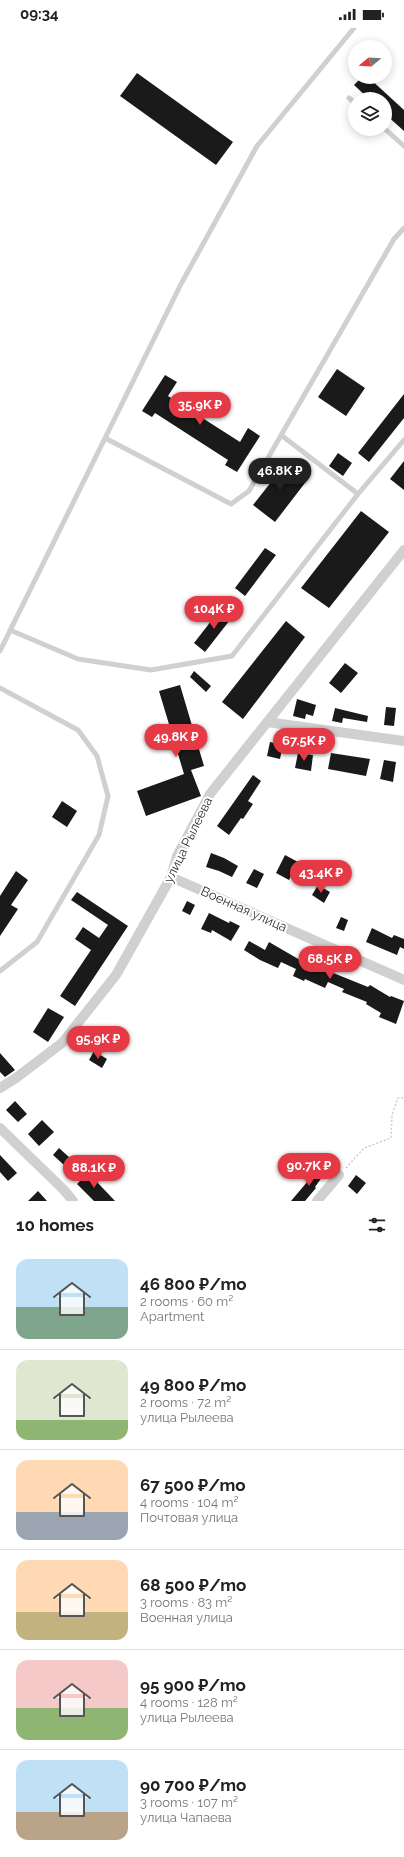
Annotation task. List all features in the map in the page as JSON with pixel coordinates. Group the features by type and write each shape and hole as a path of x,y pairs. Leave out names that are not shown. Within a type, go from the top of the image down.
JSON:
{"street":[{"name":"улица Рылеева","path":"0,1088 16,1078 62,1043 116,975 171,877 177,856 210,794 404,550"},
{"path":"267,722 404,741"},
{"name":"Военная улица","path":"171,877 404,980"},
{"path":"0,1128 64,1190 73,1201"},
{"path":"318,1201 339,1175"}],"lane":[{"path":"0,651 181,284 257,146 354,28"},
{"path":"392,135 404,146"},
{"path":"104,438 231,504 249,491 394,239 404,228"},
{"path":"281,435 358,494"},
{"path":"10,630 78,659 151,670 232,656 358,494 404,440"},
{"path":"0,688 78,730 97,756 108,796 99,835 37,942 0,971"}],"path":[{"path":"339,1175 364,1148 391,1138 392,1115 398,1098 404,1098"}],"building":[{"path":"137,73 233,142 216,165 120,96"},
{"path":"376,84 384,92 362,92 354,85"},
{"path":"392,99 404,110 404,131 392,120"},
{"path":"337,369 365,388 346,416 318,397"},
{"path":"165,375 177,382 168,396 240,442 248,428 260,436 237,472 225,465 228,460 155,413 152,417 142,411"},
{"path":"404,394 404,418 369,462 358,453"},
{"path":"338,453 352,463 343,476 329,466"},
{"path":"404,461 404,490 390,479"},
{"path":"286,463 308,479 275,522 253,505"},
{"path":"361,511 389,532 329,608 301,588"},
{"path":"265,548 276,555 245,596 235,588"},
{"path":"222,607 233,616 205,652 194,643"},
{"path":"286,621 305,637 243,719 222,702"},
{"path":"345,663 358,673 341,693 329,683"},
{"path":"194,671 211,686 206,692 190,677"},
{"path":"180,685 204,766 191,770 201,796 146,816 137,791 184,774 159,691"},
{"path":"297,699 316,705 313,716 306,714 305,719 293,716"},
{"path":"386,707 396,708 394,726 384,725"},
{"path":"335,708 368,716 367,722 343,718 342,723 332,721"},
{"path":"270,742 283,745 280,759 267,756"},
{"path":"298,753 313,755 311,771 295,768"},
{"path":"331,753 370,759 366,776 328,769"},
{"path":"384,760 396,762 393,782 380,779"},
{"path":"253,775 261,781 248,801 253,804 243,819 241,818 229,835 217,826"},
{"path":"62,801 77,811 67,827 52,817"},
{"path":"211,853 238,866 232,877 206,867"},
{"path":"285,855 298,862 289,880 276,873"},
{"path":"254,869 264,874 257,888 246,883"},
{"path":"16,871 28,880 11,905 18,909 0,936 0,896"},
{"path":"318,885 330,892 324,903 312,895"},
{"path":"77,892 128,926 75,1006 60,996 91,950 75,939 83,927 99,938 108,925 71,900"},
{"path":"187,901 195,905 190,915 182,911"},
{"path":"209,913 229,923 230,921 240,926 231,941 212,930 211,933 201,929"},
{"path":"341,917 348,920 344,931 336,928"},
{"path":"372,928 392,938 394,935 404,939 404,949 400,947 397,955 366,942"},
{"path":"249,941 265,950 269,942 300,960 302,958 312,962 311,964 368,987 370,985 390,997 391,996 404,1001 396,1024 379,1017 381,1013 366,1004 367,1002 342,992 344,989 328,982 325,988 305,979 304,981 293,976 296,969 281,962 278,968 260,960 244,950"},
{"path":"48,1008 64,1017 48,1042 33,1032"},
{"path":"94,1051 107,1059 102,1068 89,1060"},
{"path":"0,1053 15,1070 5,1077 0,1072"},
{"path":"15,1101 27,1114 18,1122 6,1110"},
{"path":"42,1120 54,1132 39,1146 28,1134"},
{"path":"59,1148 70,1158 64,1165 53,1155"},
{"path":"0,1155 17,1173 8,1181 0,1172"},
{"path":"319,1168 325,1173 315,1187 316,1188 305,1201 291,1201"},
{"path":"90,1171 99,1180 97,1182 115,1201 94,1201 77,1184"},
{"path":"356,1175 366,1183 357,1194 348,1186"},
{"path":"38,1191 47,1201 28,1201"}]}
